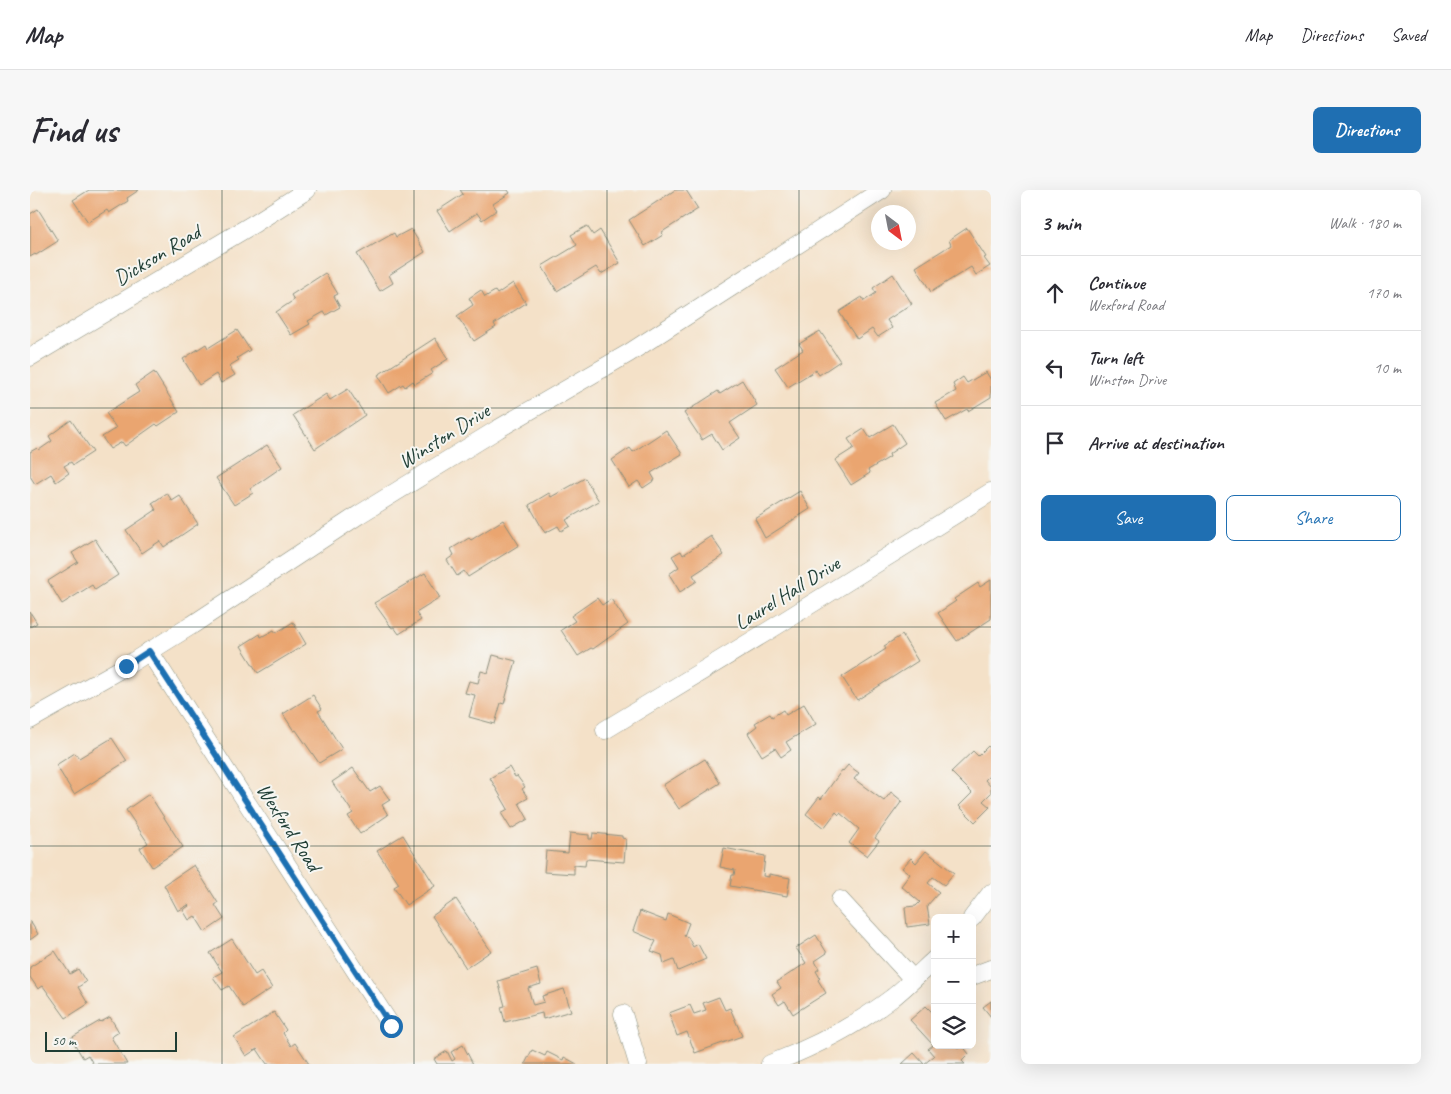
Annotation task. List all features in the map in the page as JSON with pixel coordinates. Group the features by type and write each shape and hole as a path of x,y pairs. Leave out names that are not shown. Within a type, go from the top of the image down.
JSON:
{"street":[{"name":"Dickson Road","path":"30,357 262,219 307,190"},
{"name":"Winston Drive","path":"30,720 101,681 199,620 360,514 498,428 629,354 882,190"},
{"name":"Laurel Hall Drive","path":"605,730 991,492"},
{"name":"Wexford Road","path":"149,651 391,1026"},
{"path":"975,914 991,893"},
{"path":"840,900 913,979"},
{"path":"770,1064 812,1047 850,1027 891,999 931,963"},
{"path":"976,975 991,969"},
{"path":"622,1014 638,1064"}],"building":[{"path":"89,190 139,190 127,198 128,201 109,213 107,210 88,222 73,200"},
{"path":"460,190 508,190 510,193 493,204 497,210 482,220 477,213 450,231 437,211 463,194"},
{"path":"675,190 686,190 698,209 662,232 663,235 645,246 629,220"},
{"path":"38,209 58,241 30,257 30,214"},
{"path":"587,226 593,235 600,230 620,263 601,274 596,267 557,291 542,266 577,245 571,235"},
{"path":"967,228 990,266 976,275 971,267 931,292 916,267 951,245 949,240"},
{"path":"411,229 425,252 389,275 393,283 380,291 357,254 394,233 396,237"},
{"path":"325,273 338,294 334,296 340,307 326,315 324,312 308,321 310,324 291,335 276,312 294,300 291,295"},
{"path":"893,274 912,304 887,320 892,328 878,337 872,329 857,339 839,312 862,297 864,301 876,293 873,288"},
{"path":"513,283 526,303 494,324 496,327 474,341 457,316 473,305 469,298 481,290 485,297 495,291 497,294"},
{"path":"237,330 250,350 237,358 239,360 229,366 235,375 221,383 216,374 199,385 183,359 206,344 208,348"},
{"path":"820,331 840,361 819,375 816,370 788,387 775,368 803,350 799,344"},
{"path":"435,338 448,359 431,370 433,373 415,384 413,381 405,387 403,384 389,393 378,375"},
{"path":"154,372 179,412 158,426 156,424 125,446 122,442 110,449 102,437 116,428 106,413 139,392 135,385"},
{"path":"986,372 991,380 991,397 968,411 967,409 946,421 935,403 956,391 953,384 963,377 967,383"},
{"path":"742,380 757,405 730,423 740,438 722,450 712,434 702,440 684,413 718,391 720,394"},
{"path":"348,389 365,415 315,449 293,415 326,394 330,400"},
{"path":"71,420 93,452 73,465 71,462 64,466 69,473 56,482 51,474 35,484 30,476 30,452 37,448 39,450 52,441 49,436"},
{"path":"893,424 905,443 889,454 890,457 868,470 870,473 851,485 835,460 854,448 848,439 864,429 870,438"},
{"path":"666,430 682,454 651,473 655,480 643,488 638,481 629,487 612,460 630,448 633,452"},
{"path":"267,445 282,467 250,489 253,493 234,505 216,478"},
{"path":"585,478 599,501 566,520 570,526 561,531 558,526 545,533 529,505 549,493 551,497"},
{"path":"800,491 810,509 765,538 755,519"},
{"path":"167,493 172,501 180,496 198,524 164,547 160,541 142,553 126,530 156,510 152,503"},
{"path":"503,520 519,545 468,577 464,571 457,576 447,560 454,555 451,549 469,538 471,540"},
{"path":"711,536 724,555 693,575 697,581 680,592 669,574 679,567 672,556 681,551 683,555"},
{"path":"95,539 118,575 95,590 92,585 62,604 48,581 78,562 72,553"},
{"path":"425,573 440,598 416,613 421,620 399,634 394,627 392,628 374,603"},
{"path":"991,580 991,619 957,641 938,613 956,601 954,599 978,583 980,587"},
{"path":"597,598 602,605 611,599 628,624 593,649 591,648 578,656 561,630 575,621 571,616"},
{"path":"30,612 37,623 30,627"},
{"path":"293,622 306,644 258,673 241,646 260,634 261,637 274,630 276,633"},
{"path":"902,635 918,661 857,700 842,677 886,649 884,646"},
{"path":"493,655 516,661 504,704 501,703 495,724 469,717 475,695 465,693 469,681 478,683 481,671 488,673"},
{"path":"313,695 322,709 318,711 342,749 319,763 283,714"},
{"path":"804,704 816,724 786,742 791,750 781,757 775,748 762,756 748,733 757,726 755,723 770,714 772,717 783,710 786,715"},
{"path":"112,738 127,761 74,794 56,765 75,753 79,758"},
{"path":"988,746 991,749 991,774 985,780 991,787 991,793 983,801 990,807 975,822 959,806 972,793 951,772 973,751 978,756"},
{"path":"705,759 720,783 679,809 663,785"},
{"path":"848,765 859,773 854,779 884,801 891,792 902,801 875,838 879,841 867,856 849,843 859,829 840,813 839,815 836,812 824,828 806,814 819,797 821,799 842,770"},
{"path":"509,767 515,777 517,776 525,787 522,789 528,798 519,803 528,819 511,829 501,813 508,809 490,778"},
{"path":"353,768 370,792 380,786 390,800 382,805 388,815 360,834 348,816 353,813 332,782"},
{"path":"149,794 183,847 152,867 140,848 148,843 126,810"},
{"path":"570,833 589,835 589,839 592,839 593,833 622,836 622,838 626,839 624,862 586,859 585,866 574,865 574,874 544,872 546,851 568,853"},
{"path":"403,835 435,886 406,905 394,887 399,884 377,851"},
{"path":"724,848 765,856 763,876 769,877 769,874 790,878 787,896 730,886 735,870 720,867"},
{"path":"926,851 954,873 944,885 933,877 928,883 939,892 927,906 930,924 907,927 905,907 916,906 920,902 901,886 910,874 902,868 911,858 916,863"},
{"path":"194,865 218,903 215,905 224,919 205,932 195,916 189,920 183,910 188,905 178,911 164,885"},
{"path":"456,899 491,951 466,968 432,916"},
{"path":"640,911 666,921 668,914 689,923 684,936 688,937 693,947 698,944 706,959 678,971 674,960 664,964 662,955 651,951 656,941 633,931"},
{"path":"30,921 38,934 30,940"},
{"path":"816,935 827,953 815,961 819,969 816,971 820,978 818,980 826,993 793,1014 785,1001 779,1005 772,994 781,988 777,982 806,963 796,948"},
{"path":"232,939 255,975 261,971 272,988 243,1007 229,986 222,990 213,977 222,972 210,953"},
{"path":"55,951 70,974 78,969 86,982 78,987 88,1004 66,1018 43,986 38,989 30,977 30,967"},
{"path":"537,969 541,984 528,988 533,1005 544,1002 542,996 564,989 571,1011 543,1019 542,1013 505,1022 501,1007 505,1006 498,981"},
{"path":"719,997 725,1010 730,1008 742,1036 695,1053 687,1032 677,1036 669,1013 690,1005 694,1014 706,1010 703,1003"},
{"path":"991,1001 991,1017 983,1007"},
{"path":"926,1006 931,1011 931,1043 910,1020"},
{"path":"274,1012 286,1030 283,1033 291,1046 295,1043 309,1064 267,1064 257,1049 246,1056 234,1037"},
{"path":"110,1017 119,1032 111,1037 127,1064 93,1064 88,1055 83,1058 71,1038"},
{"path":"463,1045 473,1064 437,1064 434,1059 447,1051 452,1061 455,1059 451,1052"},
{"path":"931,1047 931,1049 965,1049 969,1054 962,1061 965,1064 924,1064 934,1056 928,1049"},
{"path":"532,1050 545,1056 547,1052 563,1060 564,1057 577,1064 525,1064"},
{"path":"914,1053 924,1064 902,1064"}],"route":[{"path":"126,666 149,651 391,1026"}]}
